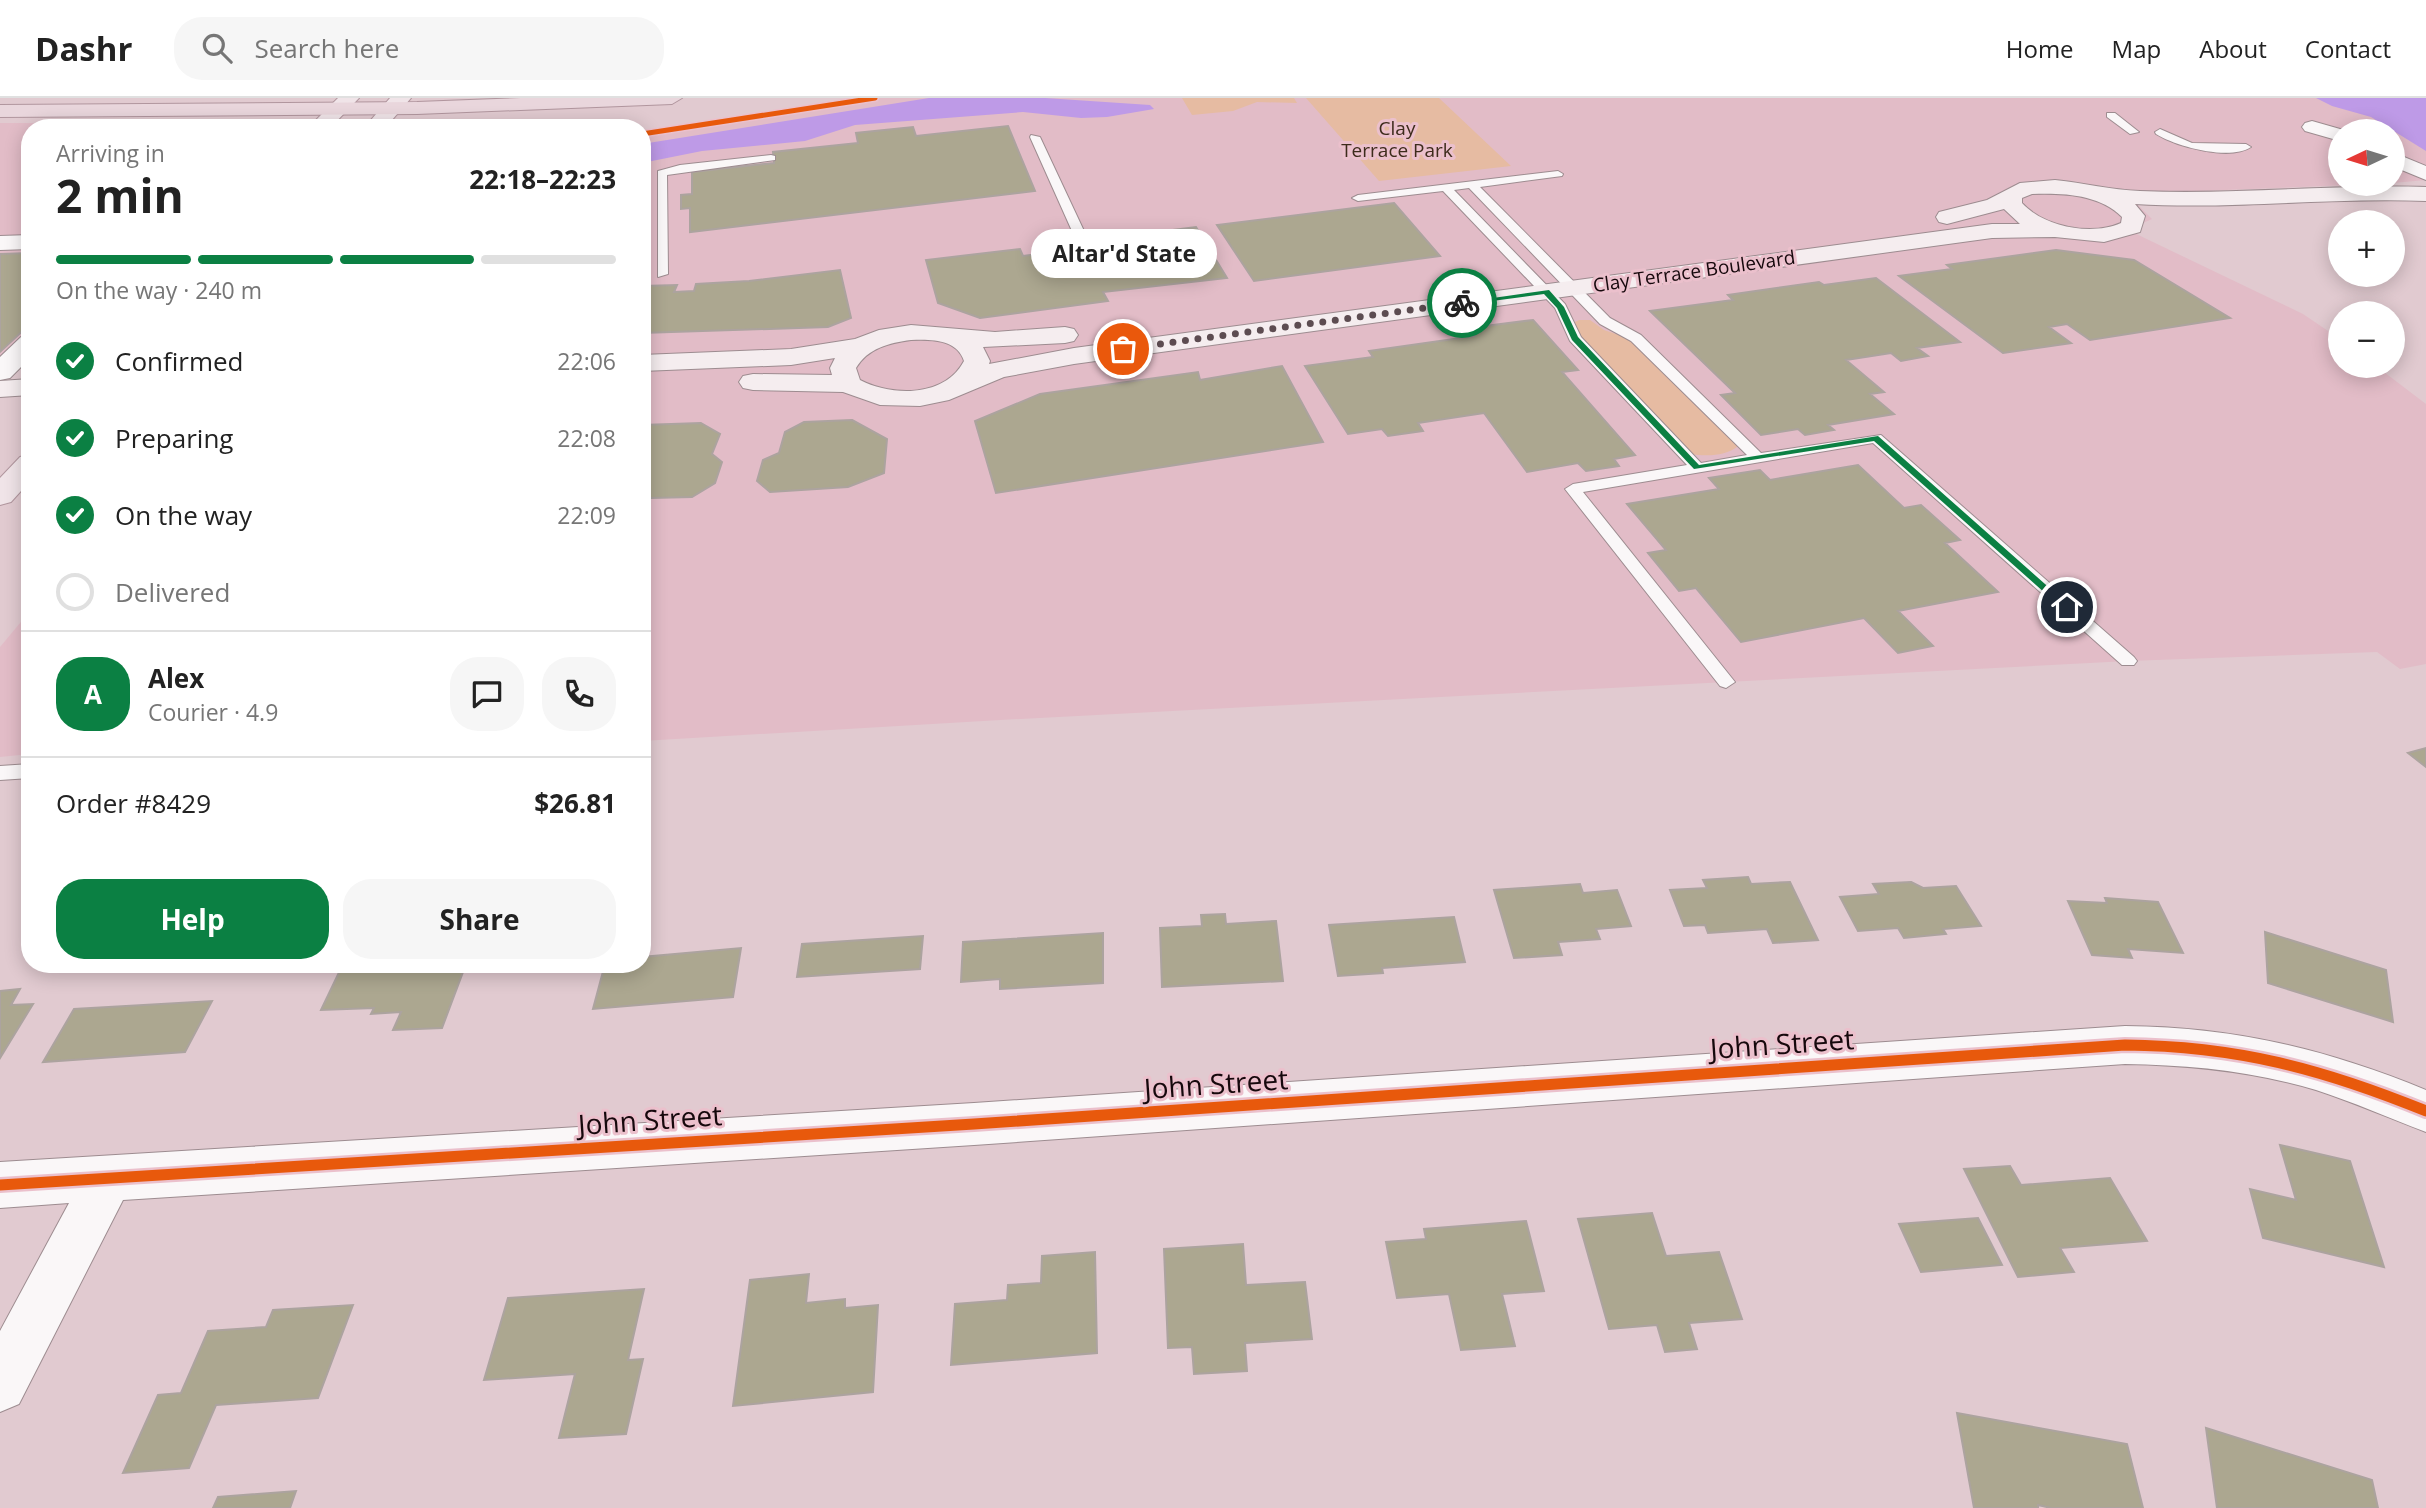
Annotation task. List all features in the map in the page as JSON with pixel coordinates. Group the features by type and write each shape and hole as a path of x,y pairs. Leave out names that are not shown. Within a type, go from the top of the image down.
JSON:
{"highway":[{"path":"0,111 672,98"}],"main road":[{"path":"327,119 344,103"},
{"path":"382,119 397,103"},
{"path":"0,496 21,473"}],"street":[{"path":"2312,127 2328,132"},
{"path":"2405,164 2426,174"},
{"name":"Clay Terrace Boulevard","path":"848,384 867,395 894,399 938,394 998,370 1038,361 1943,218 1995,205 2028,188 2055,187 2098,195"},
{"path":"2098,195 2164,199 2386,191 2426,194"},
{"path":"2014,194 2011,204 2021,215 2056,230 2107,235 2152,219 2184,214 2405,206 2426,201"},
{"path":"2098,195 2129,211 2134,216 2132,227"},
{"name":"Clay Terrace Boulevard","path":"862,346 905,333 922,332 995,340 1030,339 1992,231 2056,230"},
{"path":"0,243 21,242"},
{"path":"951,336 970,346 976,353 975,369 960,384"},
{"path":"651,364 792,357 862,346"},
{"path":"651,386 785,381 848,384 843,369 852,353 862,346"},
{"path":"0,372 21,352"},
{"path":"0,388 21,387"},
{"path":"0,408 21,408"},
{"name":"John Street","path":"0,1185 802,1132 974,1124 2125,1045 2201,1046 2251,1054 2326,1073 2426,1111"},
{"path":"0,1385 108,1179"}],"lane":[{"path":"2111,115 2134,132"},
{"path":"2160,132 2194,148 2246,147"},
{"path":"1035,137 1078,232"},
{"path":"662,274 662,173 680,168 771,158"},
{"path":"1358,198 1558,174"},
{"path":"1472,185 1552,280 1575,338 1697,468"},
{"path":"1446,188 1552,280 1605,321 1636,338 1758,458"},
{"path":"1726,681 1573,489 1875,438 2128,661"},
{"path":"0,773 21,772"}],"shaded area":[{"path":"859,98 2426,98 2426,180 2405,182 2405,119 2328,119 2328,186 2176,192 2132,199 2152,219 2128,230 2303,314 2328,331 2328,378 2392,378 2426,404 2426,664 2400,669 2377,652 2128,661 651,740 651,132"},
{"path":"929,98 1045,98 1150,105 1154,109 1107,117 1081,118 1023,112 855,125 805,141 702,151 651,161 651,143"},
{"path":"2316,98 2426,98 2426,151 2405,138 2405,119 2374,119"},
{"path":"0,123 21,123 21,366 0,367"},
{"path":"21,622 21,755 0,757 0,647"}],"green space":[{"path":"1182,98 1294,98 1297,103 1257,102 1233,111 1192,115"},
{"name":"Clay Terrace Park","path":"1306,98 1439,98 1511,166 1379,181"},
{"path":"1590,320 1604,330 1631,339 1738,446 1721,454 1689,454 1578,335 1573,323"}],"building":[{"path":"1008,126 1035,191 690,232 690,208 681,209 681,195 692,194 692,172 774,163 773,152 858,143 856,133 913,127 916,136"},
{"path":"1394,203 1440,256 1254,281 1217,225"},
{"path":"1196,227 1227,278 1103,292 1108,301 980,318 938,303 926,260 1020,249 1023,256 1038,254 1035,247"},
{"path":"2056,250 2134,260 2230,318 2090,340 2067,324 2049,327 2071,343 2003,353 1899,276 1952,269 1947,265"},
{"path":"21,253 21,332 0,352 0,254"},
{"path":"840,270 851,318 828,327 651,333 651,286 677,285 674,292 694,291 696,284 749,281"},
{"path":"1876,278 1960,342 1917,348 1928,356 1901,361 1891,353 1846,360 1884,392 1870,394 1894,414 1828,425 1834,430 1805,435 1798,429 1761,435 1721,395 1735,393 1650,311 1733,300 1728,295 1819,282 1824,285"},
{"path":"1533,320 1578,370 1562,372 1635,455 1614,459 1619,466 1586,471 1578,463 1527,472 1484,413 1418,423 1423,431 1388,436 1382,429 1348,434 1305,366 1373,357 1369,351 1475,336 1469,328"},
{"path":"1282,366 1323,442 996,493 975,421 1040,394 1198,372 1200,380"},
{"path":"852,420 887,439 884,473 848,487 770,492 757,481 763,460 779,453 785,432 804,422"},
{"path":"701,423 720,434 712,454 722,462 715,483 692,497 651,498 651,425"},
{"path":"1858,465 1904,508 1921,505 1960,540 1945,543 1998,592 1898,611 1933,646 1898,653 1864,618 1741,642 1696,588 1679,591 1648,553 1666,550 1627,504 1719,489 1709,478 1760,470 1770,480"},
{"path":"2426,748 2426,767 2408,753"},
{"path":"1748,877 1751,884 1790,882 1818,940 1773,943 1767,929 1708,933 1705,925 1684,926 1670,890 1707,888 1703,880"},
{"path":"1911,882 1923,888 1956,886 1981,926 1943,929 1946,934 1904,938 1898,928 1858,931 1840,897 1879,894 1873,884"},
{"path":"1580,884 1583,893 1617,890 1631,926 1596,929 1600,939 1558,942 1562,955 1514,958 1494,890"},
{"path":"2105,898 2158,902 2183,953 2128,949 2132,958 2092,955 2068,901 2107,903"},
{"path":"1225,914 1226,924 1276,921 1283,981 1162,987 1160,928 1202,926 1201,915"},
{"path":"1454,917 1465,962 1382,968 1383,973 1338,976 1329,925"},
{"path":"2265,932 2386,970 2393,1022 2268,983"},
{"path":"1103,933 1103,983 1000,989 1000,979 961,982 963,942"},
{"path":"923,936 920,969 797,977 802,944"},
{"path":"741,948 733,997 593,1009 603,973 651,973 651,956"},
{"path":"339,973 463,973 442,1028 393,1030 401,1012 371,1014 374,1008 321,1010"},
{"path":"20,989 11,1005 33,1004 0,1058 0,991"},
{"path":"212,1001 185,1052 43,1062 74,1009"},
{"path":"2280,1145 2350,1161 2384,1267 2263,1238 2250,1189 2296,1200"},
{"path":"2010,1166 2021,1185 2110,1178 2147,1241 2060,1248 2074,1272 2018,1277 1964,1169"},
{"path":"1652,1213 1666,1256 1719,1252 1742,1319 1689,1323 1697,1349 1665,1352 1657,1325 1609,1329 1578,1219"},
{"path":"1978,1218 2002,1265 1921,1272 1899,1224"},
{"path":"1526,1221 1544,1291 1502,1294 1515,1346 1461,1350 1449,1294 1397,1298 1386,1242 1426,1239 1424,1229"},
{"path":"1243,1244 1246,1285 1305,1282 1312,1339 1245,1343 1247,1371 1194,1374 1192,1347 1168,1348 1164,1249"},
{"path":"1095,1252 1097,1353 951,1365 955,1304 1007,1300 1008,1285 1041,1283 1042,1256"},
{"path":"809,1274 806,1303 845,1299 845,1308 878,1305 873,1392 733,1406 750,1280"},
{"path":"644,1289 628,1360 643,1359 626,1434 559,1438 575,1374 484,1380 508,1298"},
{"path":"353,1305 318,1398 216,1405 189,1468 123,1473 158,1395 181,1393 208,1331 266,1327 273,1310"},
{"path":"1957,1413 2127,1444 2143,1508 2051,1508 2038,1505 2038,1508 1974,1508"},
{"path":"2206,1428 2372,1480 2378,1508 2217,1508"},
{"path":"296,1491 290,1508 213,1508 218,1497"}],"cycle path":[{"path":"651,133 875,98"},
{"path":"0,1185 974,1124 2125,1045 2205,1048 2279,1061 2351,1082 2426,1111"}],"way so far":[{"path":"1123,349 1462,303"}],"place":[{"name":"Altar'd State","path":"1123,349"}],"route":[{"path":"1462,303 1546,291 1561,307 1575,338 1697,468 1875,438 2067,607"}]}
